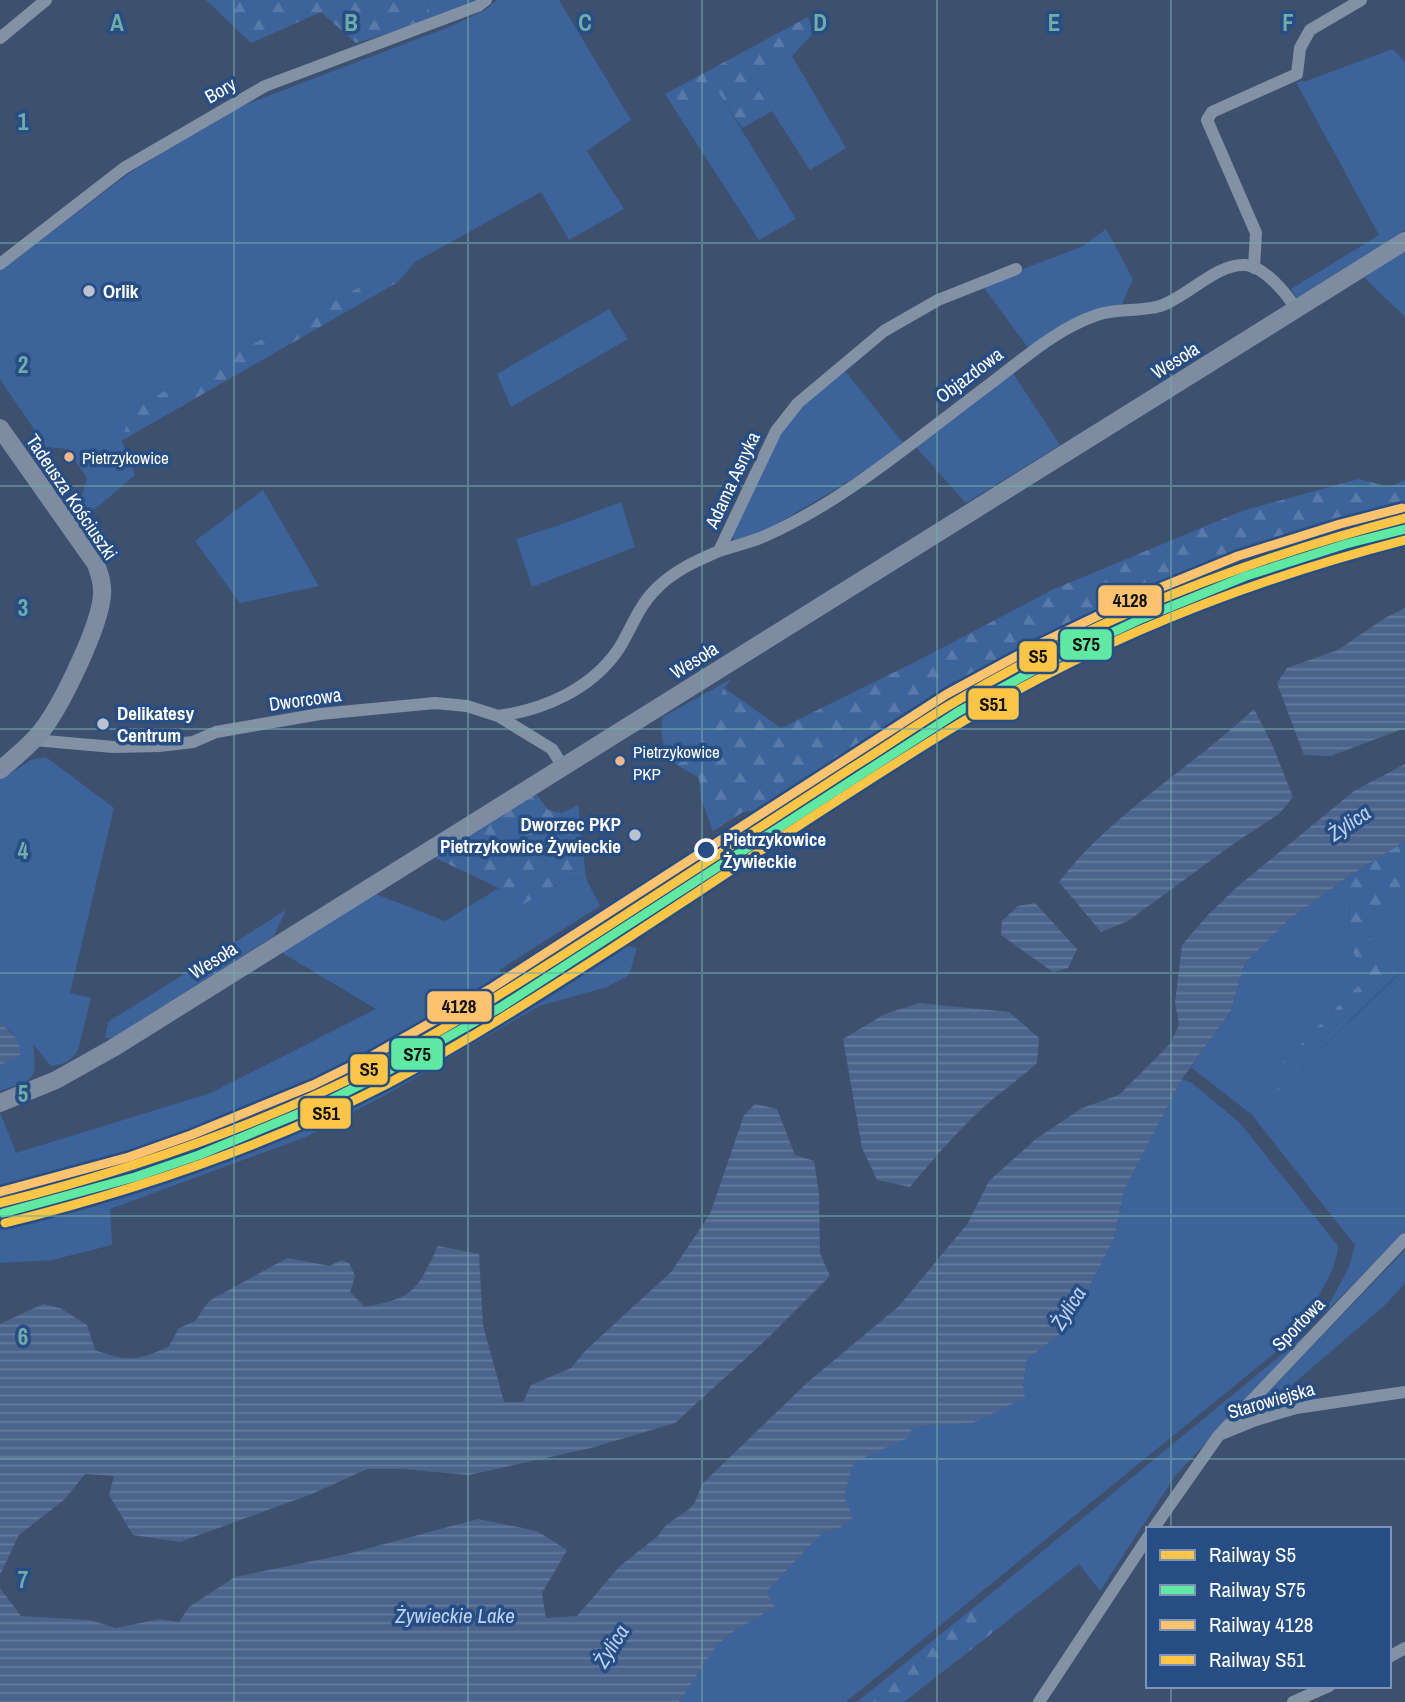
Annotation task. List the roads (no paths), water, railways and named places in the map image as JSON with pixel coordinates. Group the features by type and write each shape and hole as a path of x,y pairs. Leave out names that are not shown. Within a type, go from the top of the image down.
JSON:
{"main road":[{"name":"Wesoła","path":"0,1104 55,1080 113,1048 1405,241"},
{"name":"Tadeusza Kościuszki","path":"0,428 96,564 102,580 103,598 93,630 62,700 34,740 0,770"}],"street":[{"path":"0,38 46,0"},
{"name":"Bory","path":"0,264 124,168 265,86 478,6 486,0"},
{"path":"1296,309 1287,294 1254,268 1256,233 1207,120 1212,112 1297,74 1300,48 1310,30 1361,0"},
{"name":"Objazdowa","path":"719,551 764,536 866,477 1067,329 1098,314 1159,306 1227,268 1247,265 1254,268"},
{"name":"Adama Asnyka","path":"498,716 519,713 576,691 598,673 618,649 632,622 654,590 686,565 719,551 776,431 798,403 884,331 938,300 1016,269"},
{"name":"Dworcowa","path":"34,740 113,747 159,746 194,742 216,733 320,714 435,703 467,706 498,716 552,749 563,767"},
{"name":"Sportowa","path":"1219,1435 1405,1239"},
{"name":"Starowiejska","path":"1154,1527 1219,1435 1296,1408 1405,1392"},
{"path":"1039,1702 1146,1540"},
{"path":"1293,1702 1324,1688"}],"water":[{"path":"1405,608 1405,728 1331,756 1304,755 1277,683 1287,668 1338,650 1385,618"},
{"path":"1254,709 1272,744 1293,797 1279,814 1128,921 1101,932 1059,882 1080,857 1127,812"},
{"name":"Żywieckie Lake","path":"1405,764 1405,841 1349,876 1290,919 1245,963 1231,1011 1182,1079 1124,1190 1114,1239 1068,1328 1027,1359 1023,1386 1025,1398 973,1423 913,1427 908,1438 854,1462 844,1497 853,1517 841,1527 821,1534 766,1592 775,1607 733,1632 717,1645 679,1702 0,1702 0,1588 21,1616 90,1620 116,1628 159,1619 179,1622 189,1607 235,1577 347,1554 478,1519 537,1531 567,1550 542,1593 546,1618 577,1616 620,1566 693,1505 702,1484 808,1382 899,1306 968,1223 989,1181 1036,1139 1082,1108 1119,1095 1170,1044 1179,1025 1175,1002 1182,945 1207,916 1237,887 1354,791"},
{"path":"1035,903 1077,949 1068,968 1053,972 1001,935 1002,921 1018,906"},
{"path":"919,1003 1009,1012 1039,1038 1037,1063 971,1119 910,1187 877,1180 862,1148 843,1039 885,1014"},
{"path":"0,1023 17,1041 20,1055 0,1065"},
{"path":"755,1104 777,1109 795,1155 814,1161 819,1192 820,1253 830,1276 768,1338 675,1423 591,1448 469,1475 403,1469 367,1469 312,1494 180,1542 133,1535 109,1495 114,1476 85,1474 65,1499 19,1535 0,1575 0,1324 43,1304 60,1308 87,1325 95,1350 116,1357 141,1357 169,1346 179,1328 195,1321 209,1301 287,1258 330,1266 341,1260 349,1263 355,1276 350,1292 365,1307 395,1300 412,1290 438,1246 479,1254 483,1325 504,1402 523,1402 531,1385 571,1368 586,1350 671,1272 710,1214 744,1115"}],"rail line":[{"name":"4128","path":"0,1192 129,1157 191,1135 313,1085 372,1056 490,989 947,694 1039,644 1135,598 1238,556 1402,508"},
{"name":"S5","path":"0,1203 193,1145 286,1108 378,1065 494,998 928,718 1006,673 1061,644 1173,594 1288,552 1405,518"},
{"name":"S75","path":"3,1213 135,1177 199,1155 322,1104 382,1074 501,1007 958,712 1049,662 1143,618 1246,576 1346,544 1405,529"},
{"name":"S51","path":"5,1223 153,1181 249,1146 343,1106 418,1067 502,1018 873,777 1014,692 1122,638 1233,593 1405,540"}],"place":[{"name":"Orlik","path":"89,291"},
{"name":"Pietrzykowice","path":"69,457"},
{"name":"Delikatesy Centrum","path":"103,724"},
{"name":"Pietrzykowice PKP","path":"620,761"},
{"name":"Dworzec PKP Pietrzykowice Żywieckie","path":"635,835"},
{"name":"Pietrzykowice Żywieckie","path":"706,850"}],"water label":[{"name":"Żylica","path":"1349,823"},
{"name":"Żylica","path":"1068,1308"},
{"name":"Żylica","path":"611,1646"}]}
